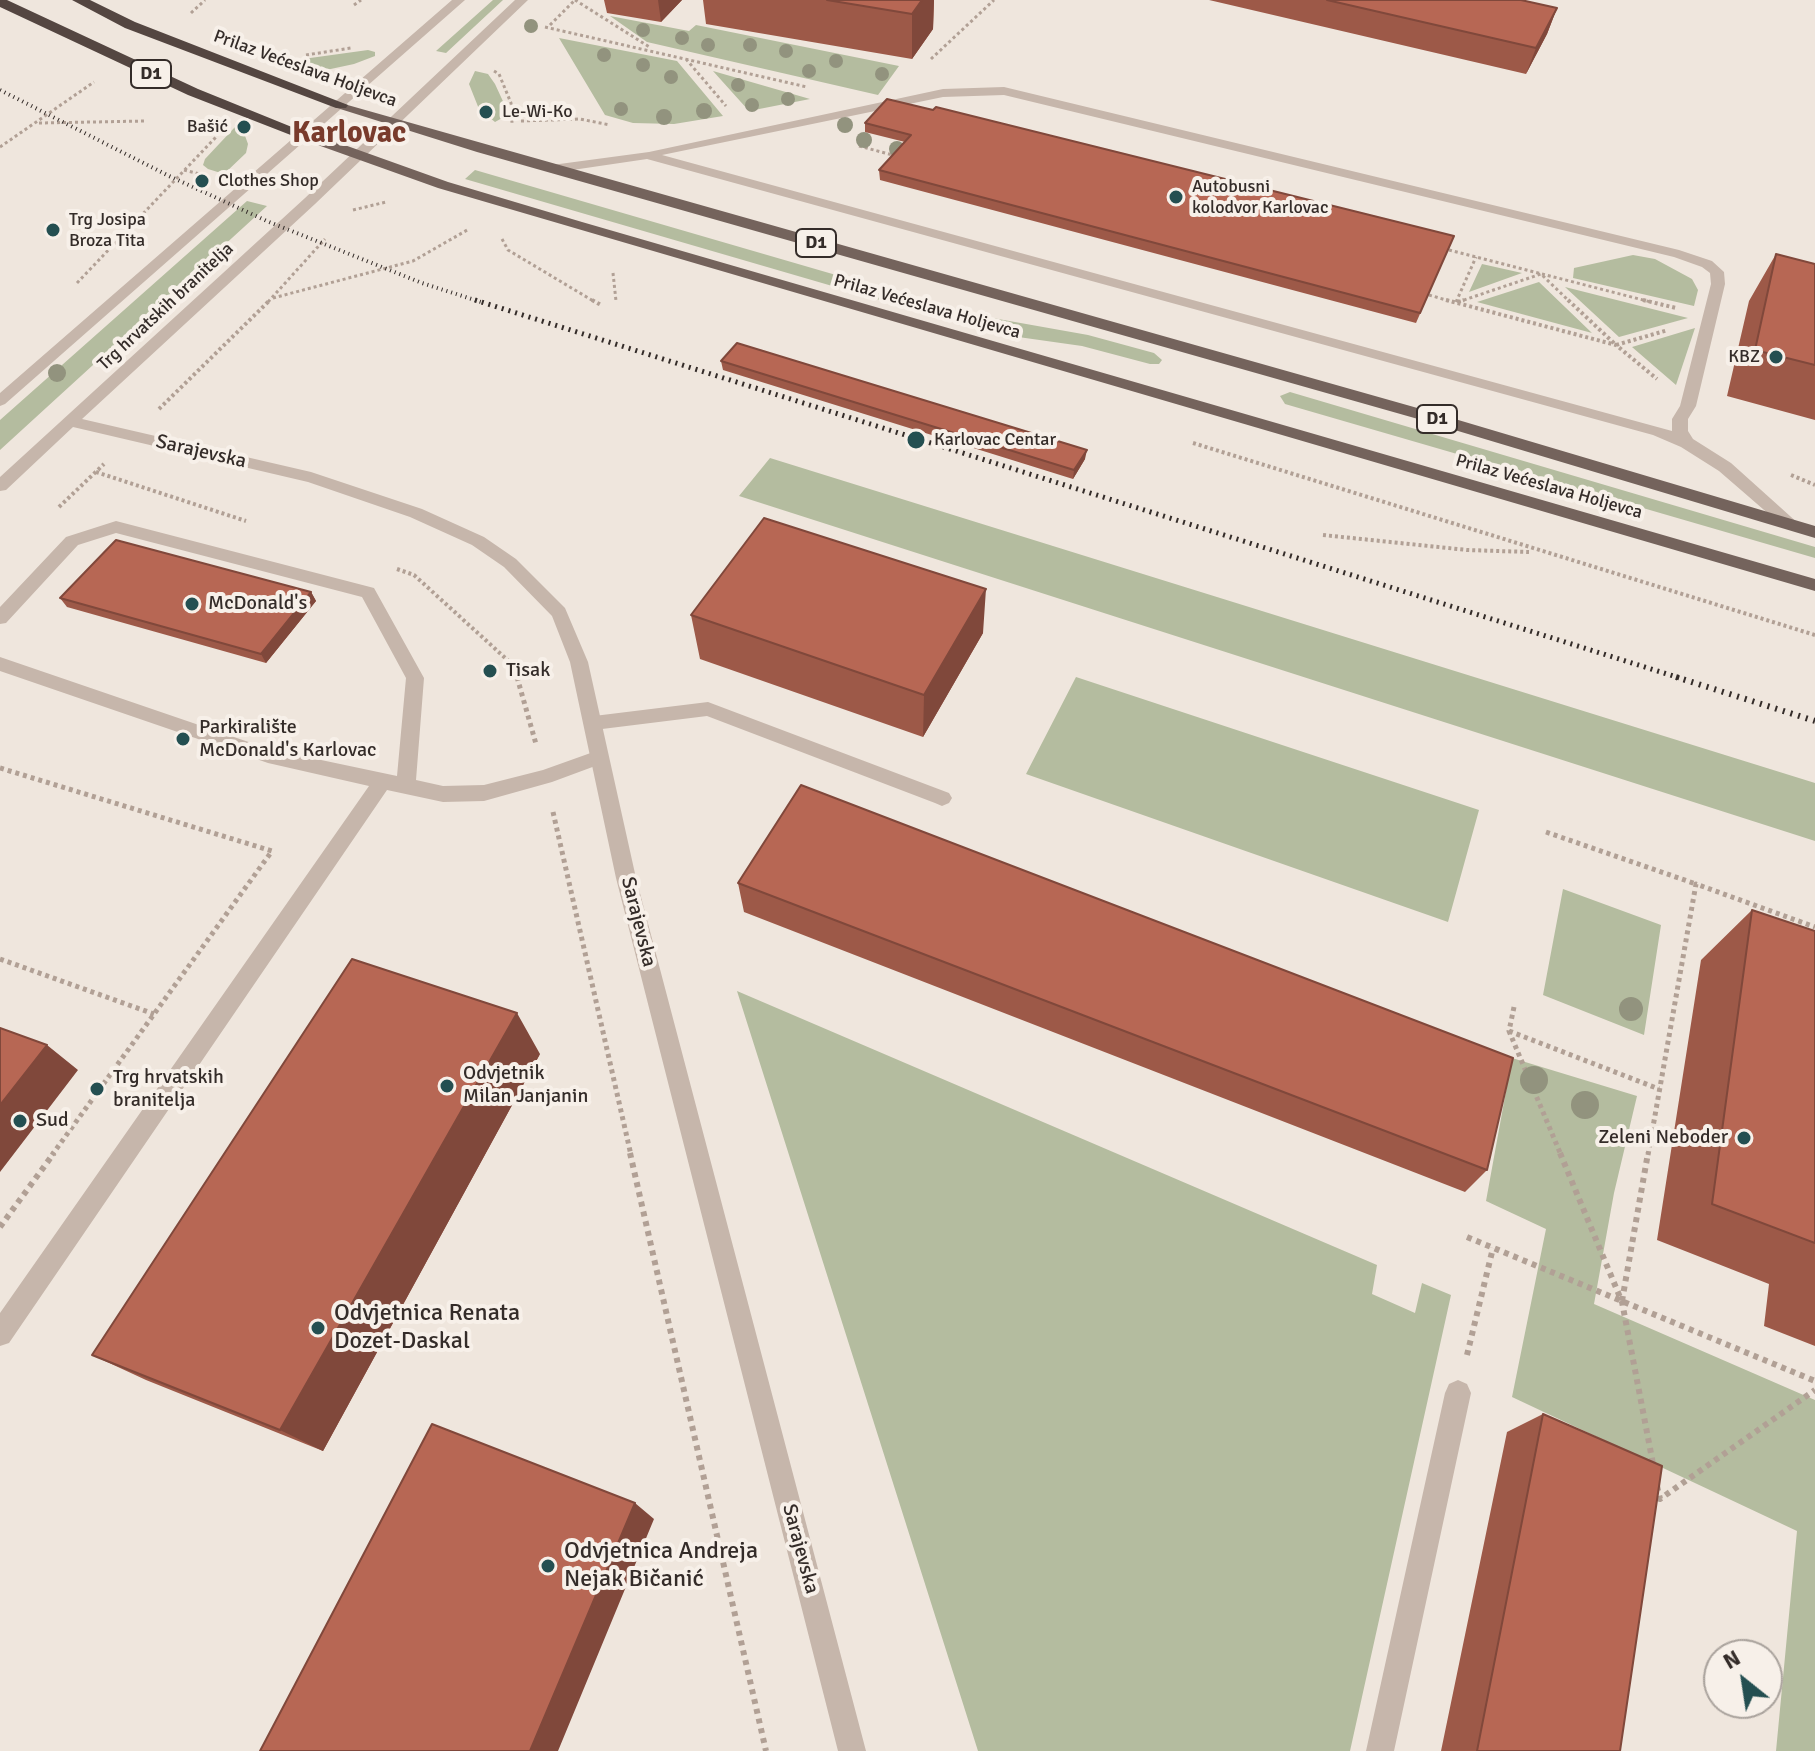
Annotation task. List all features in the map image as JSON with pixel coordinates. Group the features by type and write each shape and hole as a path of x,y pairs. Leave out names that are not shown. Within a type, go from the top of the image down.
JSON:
{"highway":[{"name":"Prilaz Većeslava Holjevca","path":"79,0 143,30 341,105"},
{"name":"Prilaz Većeslava Holjevca","path":"0,2 157,76 306,136"}],"main road":[{"name":"Prilaz Većeslava Holjevca","path":"341,105 552,169 1408,410 1815,532"},
{"name":"Prilaz Većeslava Holjevca","path":"306,136 443,185 1815,585"},
{"path":"1792,525 1815,525"}],"street":[{"name":"Trg hrvatskih branitelja","path":"0,401 459,0"},
{"name":"Trg hrvatskih branitelja","path":"0,486 310,201 522,0"},
{"path":"552,169 647,155 943,93 1004,91 1679,254 1707,264 1717,272 1718,284 1688,406 1680,419 1680,431 1687,443"},
{"path":"647,155 1659,431 1687,443 1725,467 1792,525"},
{"name":"Sarajevska","path":"68,421 236,458 352,489 478,541 510,563 559,613 579,662 626,878 852,1751"},
{"path":"0,618 72,541 116,527 368,592 415,678 406,788"},
{"path":"0,664 268,756 443,794 484,793 545,777 599,757"},
{"path":"594,723 708,709 942,798"},
{"path":"0,1334 382,782"},
{"path":"1380,1751 1458,1393"}],"path":[{"path":"190,14 205,0"},
{"path":"354,5 361,0"},
{"path":"655,51 575,0 549,26 807,87"},
{"path":"931,60 994,0"},
{"path":"686,58 727,107"},
{"path":"486,67 499,74 514,121"},
{"path":"0,147 101,76"},
{"path":"506,128 514,121 580,119"},
{"path":"37,123 146,121"},
{"path":"67,293 221,131"},
{"path":"184,170 216,178"},
{"path":"460,220 481,232"},
{"path":"272,298 413,261 470,228"},
{"path":"50,515 272,298 330,234"},
{"path":"491,235 516,243"},
{"path":"502,239 508,250 601,305"},
{"path":"1449,250 1711,318"},
{"path":"1456,302 1476,257"},
{"path":"600,269 613,273 616,301"},
{"path":"1456,302 1541,274"},
{"path":"1541,274 1616,345 1688,406"},
{"path":"1429,295 1616,345 1711,318"},
{"path":"1192,443 1815,635"},
{"path":"1783,471 1815,485"},
{"path":"96,472 247,521"},
{"path":"1323,535 1467,550 1539,552"},
{"path":"384,565 414,575 513,665 545,777 766,1751"},
{"path":"0,768 272,851 0,1227"},
{"path":"1546,832 1815,927"},
{"path":"1622,1302 1696,884"},
{"path":"0,959 154,1014"},
{"path":"1514,1007 1509,1031 1622,1302 1660,1499 1815,1390"},
{"path":"1509,1031 1659,1089"},
{"path":"1467,1237 1815,1381"},
{"path":"1458,1393 1493,1248"}],"green space":[{"path":"493,0 503,0 446,53 436,51"},
{"path":"610,16 689,31 696,25 899,66 878,95 647,42"},
{"path":"559,38 677,61 723,116 674,124 633,123 605,115"},
{"path":"368,50 375,52 375,56 354,64 326,70 289,70 303,59"},
{"path":"475,71 488,74 507,110 504,117 495,122 479,109 469,84"},
{"path":"713,71 810,99 749,111"},
{"path":"235,127 244,133 248,144 246,153 224,174 208,169 203,165 205,159"},
{"path":"475,170 970,314 1088,335 1154,353 1162,360 1159,364 1150,364 1082,346 997,334 465,179"},
{"path":"247,201 267,206 0,450 0,420"},
{"path":"1633,255 1655,259 1692,279 1698,290 1694,306 1573,278 1574,268"},
{"path":"1482,264 1522,273 1469,292"},
{"path":"1539,282 1592,333 1477,302"},
{"path":"1565,287 1688,318 1619,337"},
{"path":"1695,328 1676,385 1632,347"},
{"path":"1290,392 1815,547 1815,558 1285,404 1280,396"},
{"path":"770,458 1815,783 1815,841 739,496"},
{"path":"1076,677 1479,810 1448,922 1026,774"},
{"path":"1563,889 1661,925 1644,1035 1543,995"},
{"path":"737,991 1377,1265 1372,1294 1415,1313 1422,1283 1451,1295 1350,1751 978,1751"},
{"path":"1512,1058 1637,1096 1614,1193 1594,1304 1815,1400 1815,1751 1776,1751 1779,1719 1783,1719 1783,1678 1797,1531 1512,1397 1546,1229 1486,1201"}],"building":[{"path":"827,0 922,0 912,14"},
{"path":"1327,0 1521,0 1557,8 1536,48"},
{"path":"887,99 933,110 936,107 1454,236 1420,313 879,170 911,135 865,123"},
{"path":"1776,254 1815,264 1815,365 1755,350"},
{"path":"737,343 1087,450 1074,470 721,361"},
{"path":"764,518 986,589 924,695 691,615"},
{"name":"McDonald's","path":"116,540 311,592 261,654 60,598"},
{"path":"801,785 1513,1058 1487,1170 738,883"},
{"path":"1752,910 1815,931 1815,1243 1712,1204"},
{"path":"352,959 517,1013 280,1430 92,1355"},
{"path":"0,1028 47,1045 0,1105"},
{"path":"1543,1414 1662,1466 1620,1751 1477,1751"},
{"path":"432,1424 635,1503 530,1751 260,1751"}],"railway":[{"path":"0,90 169,176 269,222 422,283 481,302"},
{"path":"475,300 1683,679"},
{"path":"1676,677 1815,721"}],"place":[{"name":"Le-Wi-Ko","path":"486,112"},
{"name":"Bašić","path":"244,127"},
{"name":"Clothes Shop","path":"202,181"},
{"name":"Autobusni kolodvor Karlovac","path":"1176,197"},
{"name":"Trg Josipa Broza Tita","path":"53,230"},
{"name":"KBZ","path":"1776,357"},
{"name":"Karlovac Centar","path":"916,440"},
{"name":"McDonald's","path":"192,604"},
{"name":"Tisak","path":"490,671"},
{"name":"Parkiralište McDonald's Karlovac","path":"183,739"},
{"name":"Odvjetnik Milan Janjanin","path":"447,1086"},
{"name":"Trg hrvatskih branitelja","path":"97,1089"},
{"name":"Sud","path":"20,1121"},
{"name":"Zeleni Neboder","path":"1744,1138"},
{"name":"Odvjetnica Renata Dozet-Daskal","path":"318,1328"},
{"name":"Odvjetnica Andreja Nejak Bičanić","path":"548,1566"}],"district":[{"name":"Karlovac","path":"349,134"}]}
